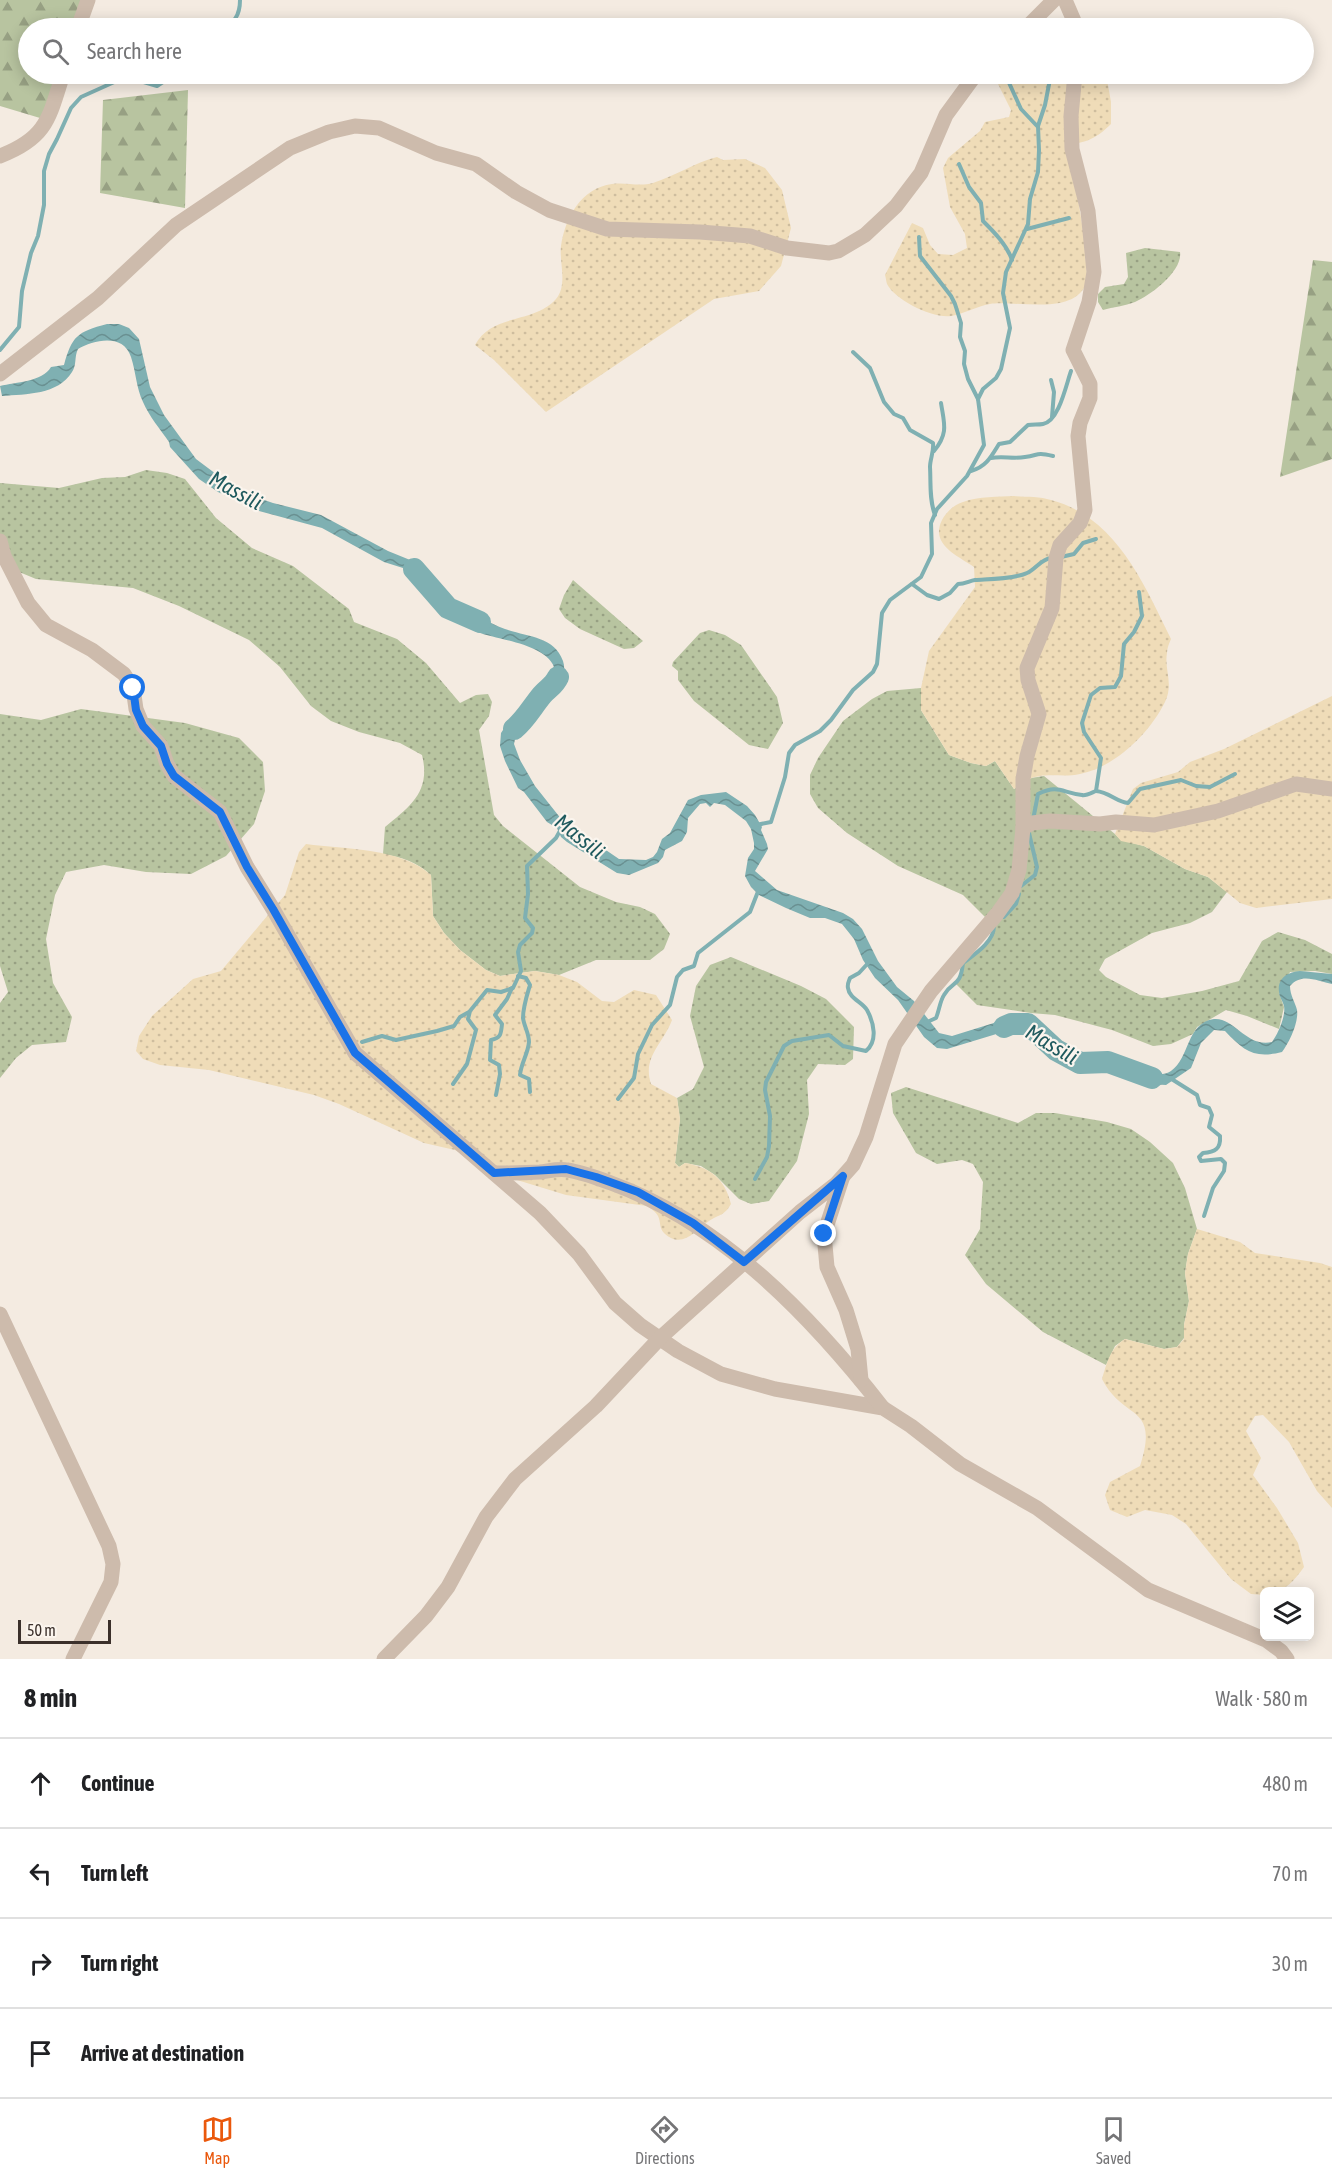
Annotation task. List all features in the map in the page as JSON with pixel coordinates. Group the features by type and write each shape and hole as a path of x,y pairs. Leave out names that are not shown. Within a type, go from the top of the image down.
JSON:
{"street":[{"path":"82,18 88,0"},
{"path":"1036,18 1054,0"},
{"path":"1065,0 1073,18"},
{"path":"0,156 32,140 42,130 60,84"},
{"path":"0,374 98,298 176,225 290,148 330,132 356,126 380,128 436,153 476,164 516,192 549,210 607,229 750,236 787,248 829,253 838,251 865,235 896,206 921,174 946,115 969,84"},
{"path":"384,1659 426,1616 448,1587 486,1517 515,1479 596,1406 660,1338 853,1165 866,1137 895,1044 937,983 997,914 1012,893 1019,870 1023,828 1023,779 1039,714 1028,680 1027,668 1052,608 1056,558 1060,545 1080,523 1085,510 1078,436 1080,423 1090,398 1090,384 1073,350 1089,302 1094,272 1088,212 1072,149 1071,116 1074,84"},
{"path":"0,541 4,556 28,603 46,625 92,650 124,674 133,688 136,710 143,726 161,746 174,776 220,812 247,867 355,1053 540,1213 579,1254 615,1303 678,1351 722,1374 775,1389 883,1408"},
{"path":"1023,828 1032,823 1050,821 1154,825 1218,811 1296,784 1332,789"},
{"path":"494,1173 566,1169 638,1192 693,1223 744,1262 794,1306 861,1380 883,1408 911,1426 960,1464 1037,1508 1148,1590 1266,1640 1281,1651 1287,1659"},
{"path":"843,1176 824,1234 827,1267 846,1310 858,1349 861,1380"},
{"path":"0,1314 109,1546 112,1564 111,1582 73,1659"}],"green space":[{"path":"0,0 88,0 82,18 18,18 18,84 58,84 40,118 0,106"},
{"path":"188,90 185,208 100,193 103,100"},
{"path":"1145,248 1180,252 1180,259 1165,282 1142,299 1103,310 1098,302 1098,294 1105,287 1124,284 1128,277 1126,253"},
{"path":"1313,260 1332,262 1332,459 1280,477"},
{"path":"146,470 185,479 216,518 252,548 293,566 349,609 354,622 397,639 426,663 460,703 476,695 488,694 492,702 489,716 479,730 494,815 503,826 580,887 616,902 640,907 655,914 670,934 664,949 650,960 596,960 559,975 535,971 500,976 486,970 460,950 444,933 433,916 431,875 408,861 383,854 385,827 411,804 421,788 424,778 422,755 400,743 359,732 331,721 311,706 280,667 249,640 179,606 133,588 36,579 0,564 0,483 59,488 102,478 125,477"},
{"path":"573,580 643,641 634,648 624,649 580,629 565,618 559,609"},
{"path":"709,630 725,635 741,645 777,697 783,723 768,749 749,745 694,701 678,680 678,671 672,666 673,662 700,633"},
{"path":"921,688 921,710 949,755 986,766 995,761 1014,789 1031,778 1044,776 1121,840 1144,846 1185,869 1208,877 1227,892 1212,912 1190,923 1152,933 1105,959 1099,970 1106,977 1140,995 1162,998 1202,991 1239,981 1262,941 1278,932 1305,940 1332,954 1332,974 1315,971 1290,972 1279,993 1284,1007 1279,1029 1226,1010 1197,1027 1193,1034 1171,1044 1153,1046 1112,1030 1055,1015 977,1005 956,984 962,975 963,963 980,950 994,933 994,926 963,895 898,866 847,833 818,808 810,794 810,775 818,758 843,721 872,699 887,691"},
{"path":"81,709 185,723 239,738 263,762 265,791 254,824 226,856 191,874 146,872 104,865 66,872 55,895 46,939 53,983 72,1017 66,1042 32,1045 16,1058 0,1078 0,1003 8,992 0,966 0,714 41,720"},
{"path":"731,957 826,999 854,1027 853,1059 845,1065 818,1064 807,1080 809,1114 797,1161 769,1201 751,1204 739,1199 715,1175 701,1166 685,1163 679,1167 675,1163 680,1119 677,1098 693,1089 704,1067 690,1016 696,986 710,965"},
{"path":"906,1087 1018,1123 1036,1113 1055,1113 1107,1122 1131,1129 1150,1142 1173,1163 1185,1188 1197,1229 1188,1254 1185,1273 1189,1301 1184,1338 1177,1347 1164,1349 1125,1339 1115,1346 1106,1365 1043,1332 986,1284 965,1255 980,1229 983,1182 973,1164 962,1160 937,1164 916,1153 893,1113 891,1093"}],"sand":[{"path":"998,84 1108,84 1111,124 1091,139 1066,145 1081,218 1087,281 1081,292 1059,303 990,304 951,316 935,315 915,307 891,290 885,275 912,223 923,228 930,245 938,254 953,255 967,248 965,234 950,207 943,168 948,158 980,131 985,122 1009,117 1011,110"},
{"path":"717,157 723,160 745,159 765,168 782,190 791,228 781,266 759,291 714,299 546,412 494,360 475,345 482,335 492,328 536,312 547,307 556,299 562,287 561,246 566,225 576,206 592,191 612,184 653,183"},
{"path":"1014,496 1051,500 1074,509 1093,521 1125,555 1150,596 1171,639 1166,659 1168,695 1150,726 1130,747 1118,757 1093,770 1074,775 1036,777 1014,789 995,761 986,766 949,755 921,710 921,688 929,651 975,587 974,567 947,548 939,536 942,520 951,509 969,500"},
{"path":"1332,696 1332,899 1256,908 1240,903 1208,877 1185,869 1144,846 1121,841 1115,834 1133,789 1141,783 1178,772 1190,762 1224,749"},
{"path":"306,844 372,851 404,859 419,866 431,875 433,916 444,933 460,950 486,970 500,976 535,971 559,975 577,982 602,1001 614,1002 634,990 656,995 672,1020 651,1058 649,1074 651,1084 677,1098 680,1119 675,1163 679,1167 685,1163 694,1165 715,1176 725,1188 731,1204 726,1211 688,1237 677,1240 664,1233 659,1218 647,1206 566,1195 494,1173 455,1150 424,1143 314,1095 209,1070 160,1065 143,1059 136,1051 139,1036 152,1016 193,979 221,971 285,895 299,852"},
{"path":"1197,1229 1240,1242 1255,1253 1332,1267 1332,1508 1317,1491 1289,1442 1263,1415 1255,1416 1246,1431 1261,1458 1253,1475 1277,1508 1298,1543 1304,1567 1288,1586 1260,1587 1260,1595 1251,1594 1231,1579 1186,1524 1172,1515 1145,1510 1127,1517 1110,1510 1105,1495 1110,1482 1140,1466 1146,1432 1143,1422 1111,1393 1102,1379 1112,1351 1125,1339 1164,1349 1177,1347 1184,1339 1184,1325 1189,1301 1185,1273 1188,1254"}],"water":[{"path":"107,324 119,324 129,328 139,339 150,387 164,415 196,459 232,486 247,494 321,515 388,551 420,564 432,583 435,592 433,595 417,575 403,568 384,562 322,528 259,511 218,492 199,479 170,447 169,442 148,412 139,391 131,357 122,344 100,341 78,349 72,372 59,385 31,394 2,396 0,386 35,379 51,367 64,365 70,347 77,337"},
{"path":"455,604 498,626 539,639 553,647 563,661 564,675 553,695 544,700 539,697 555,670 551,661 543,654 522,644 477,632 454,615"},
{"path":"529,704 537,709 537,713 530,724 516,735 514,744 535,786 562,820 619,859 646,860 653,857 662,839 670,833 688,800 701,795 726,792 747,806 762,827 768,849 755,871 777,890 843,913 853,919 862,929 878,961 897,987 914,1001 939,1033 952,1036 997,1022 1027,1018 1033,1024 1030,1031 1003,1032 947,1049 937,1048 924,1037 898,1000 875,978 863,960 854,939 842,924 825,918 810,918 759,895 751,887 745,876 748,858 754,849 751,829 746,821 725,805 714,803 710,807 706,803 700,804 688,818 687,832 682,841 665,850 658,863 629,875 617,873 567,842 561,837 557,828 547,822 524,792 518,788 500,746 501,733 505,727"},
{"path":"1300,971 1332,974 1332,984 1304,978 1290,986 1297,1015 1293,1032 1282,1052 1257,1054 1250,1052 1225,1031 1214,1030 1201,1043 1191,1068 1166,1085 1147,1084 1120,1073 1121,1069 1134,1069 1154,1074 1171,1071 1182,1058 1198,1027 1214,1019 1228,1023 1255,1041 1272,1042 1284,1015 1284,1006 1279,994 1280,983 1288,974"}],"waterway":[{"path":"236,18 240,0"},
{"path":"0,350 19,327 22,291 31,253 38,236 44,205 44,171 49,154 71,108 81,97 110,84"},
{"path":"150,84 157,86 160,84"},
{"path":"1010,84 1021,109 1037,126"},
{"path":"756,825 771,822 785,777 789,753 795,745 820,731 853,690 873,672 877,664 882,613 890,600 921,577 932,554 931,523 937,509 967,476 984,445 978,399 983,389 996,378 1001,369 1010,328 1003,293 1006,272 1028,224 1030,199 1038,172 1038,126 1049,84"},
{"path":"959,164 969,187 981,203 983,221 1004,244 1012,260"},
{"path":"1027,229 1069,218"},
{"path":"919,237 920,256 955,304 961,323 960,337 965,351 964,364 968,379 978,399"},
{"path":"853,352 870,368 884,402 894,414 903,418 910,430 933,443 930,485 935,515"},
{"path":"971,471 984,464 999,444 1010,442 1028,425 1043,424 1049,421 1058,410 1071,371"},
{"path":"1051,380 1054,392 1052,417"},
{"path":"934,451 944,433 941,403"},
{"path":"991,458 1021,458 1040,454 1053,456"},
{"path":"1061,557 1074,554 1083,543 1096,539"},
{"path":"912,584 927,595 939,599 950,593 958,584 1022,575 1044,560 1051,558"},
{"name":"Massili","path":"414,569 448,608 480,622"},
{"path":"1033,820 1038,794 1056,789 1084,795 1096,791 1101,758 1084,732 1082,723 1091,695 1100,688 1115,687 1121,676 1124,644 1134,632 1142,616 1139,592"},
{"name":"Massili","path":"514,729 558,677"},
{"path":"1096,791 1128,803 1140,789 1181,780 1196,786 1210,787 1235,774"},
{"path":"453,1084 467,1064 476,1030 468,1019 470,1011 487,990 501,992 513,988 521,971 518,952 520,945 532,933 533,928 525,918 528,894 527,866 556,838 561,829"},
{"path":"1021,886 1035,875 1037,867 1029,833"},
{"path":"618,1099 634,1078 638,1054 652,1025 670,1005 677,977 683,970 694,966 698,953 750,912 759,889"},
{"path":"1004,917 1016,904 1019,894"},
{"path":"925,1023 936,1018 941,1000 960,977 963,963 987,942 994,926"},
{"path":"755,1179 767,1157 769,1146 770,1116 765,1090 766,1082 784,1046 792,1041 829,1035 843,1046 866,1051 870,1047 874,1032 871,1020 865,1007 851,995 848,985 850,978 859,973 870,961"},
{"path":"518,976 526,978 530,985 523,1018 529,1042 520,1075 529,1079 530,1092"},
{"path":"496,1095 500,1074 499,1065 490,1060 491,1040 499,1037 501,1033 502,1024 495,1015 512,988"},
{"path":"362,1042 382,1036 396,1040 437,1031 454,1026 460,1017 469,1012"},
{"name":"Massili","path":"1004,1027 1011,1024 1028,1024 1056,1050 1080,1063 1108,1062 1152,1078"},
{"path":"1170,1078 1197,1095 1200,1105 1209,1108 1212,1115 1209,1127 1220,1136 1216,1149 1203,1153 1199,1157 1201,1161 1221,1159 1225,1163 1224,1171 1213,1188 1204,1216"}],"route":[{"path":"133,688 136,710 143,726 161,746 174,776 220,812 247,867 355,1053 494,1173 566,1169 596,1177 638,1192 693,1223 744,1262 843,1176 824,1234"}]}
